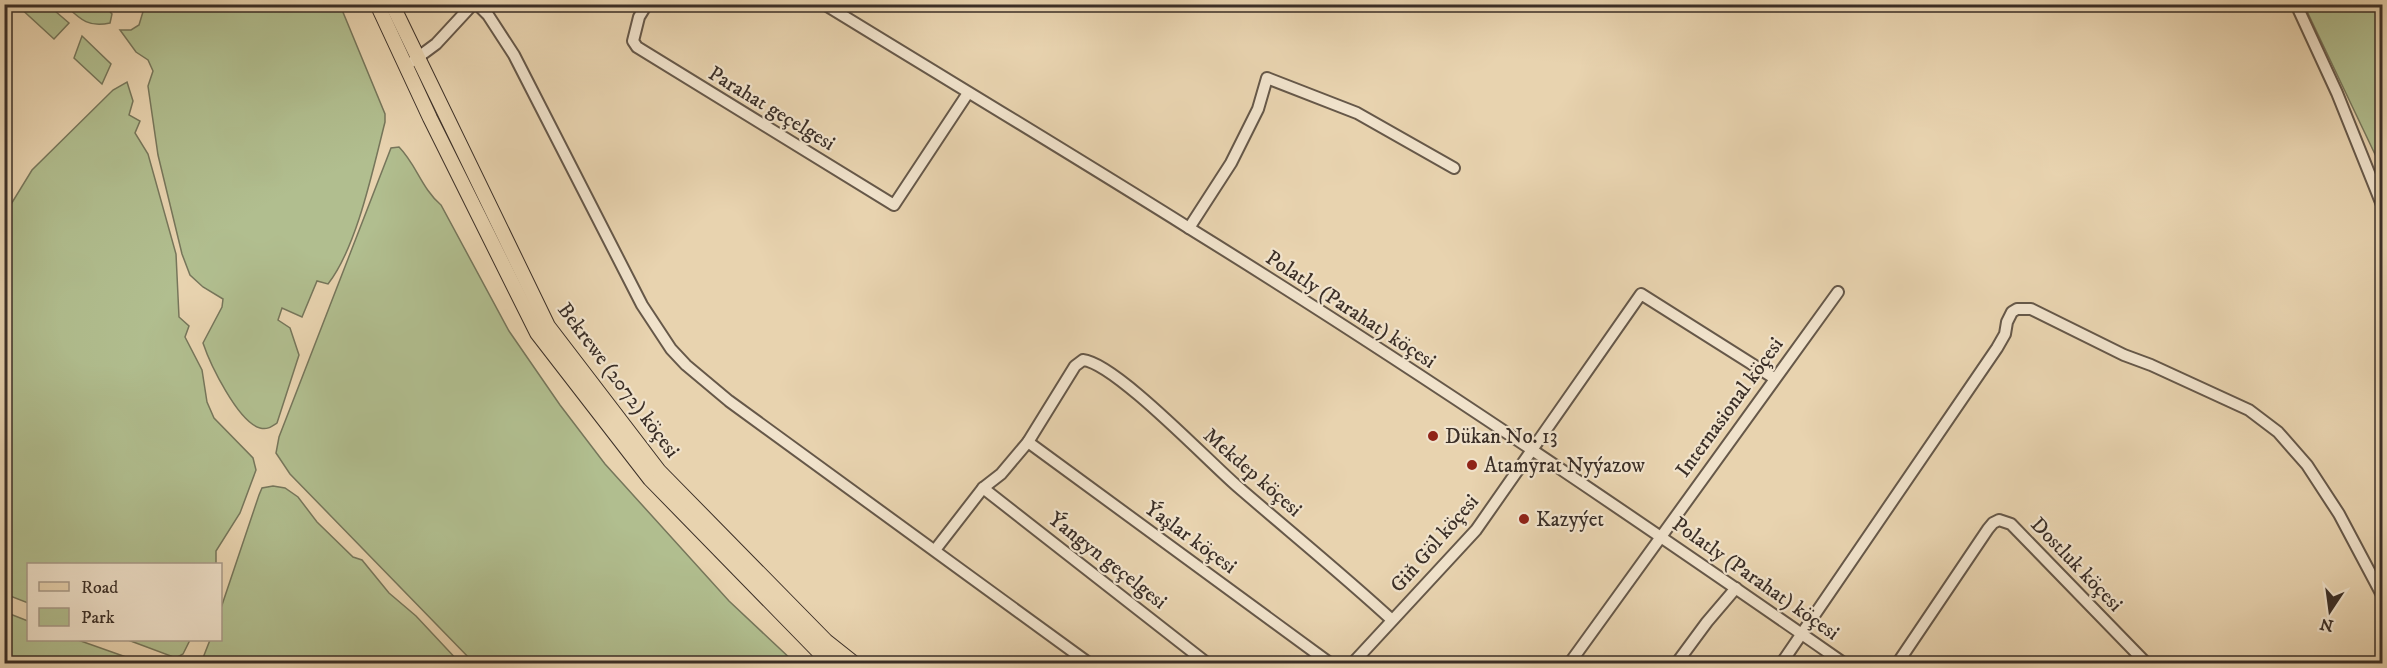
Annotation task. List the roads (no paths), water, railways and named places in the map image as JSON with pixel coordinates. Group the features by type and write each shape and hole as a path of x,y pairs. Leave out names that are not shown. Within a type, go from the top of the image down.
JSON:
{"main road":[{"name":"Bekrewe (2072) köçesi","path":"377,4 537,333 650,479 818,651 834,663"},
{"name":"Bekrewe (2072) köçesi","path":"392,4 548,326 659,471 826,641 855,663"}],"street":[{"path":"405,65 436,44 475,4 489,15 514,55 642,305 671,349 686,365 729,401 1090,663"},
{"name":"Parahat geçelgesi","path":"647,4 634,31 633,41 645,53 894,206 968,93"},
{"name":"Polatly (Parahat) köçesi","path":"824,4 1189,228 1533,450 1845,663"},
{"path":"2296,4 2337,93 2382,206"},
{"path":"1189,228 1232,163 1258,109 1267,78 1357,113 1454,168"},
{"name":"Internasional köçesi","path":"1569,663 1838,292"},
{"name":"Giň Göl köçesi","path":"1352,663 1476,530 1641,294 1774,378"},
{"path":"1781,663 1997,348 2005,334 2009,317 2017,309 2024,308 2040,312 2124,355 2231,400 2265,421 2307,465 2339,514 2382,595"},
{"name":"Mekdep köçesi","path":"1028,442 1076,366 1083,360 1096,364 1124,384 1392,620"},
{"path":"935,550 983,488 1000,474 1028,442"},
{"name":"Ýaşlar köçesi","path":"1028,442 1331,663"},
{"name":"Ýangyn geçelgesi","path":"983,488 1208,663"},
{"name":"Dostluk köçesi","path":"1896,663 1988,529 2000,520 2011,524 2147,663"},
{"path":"1676,663 1736,588"}],"place":[{"name":"Dükan No. 13","path":"1433,436"},
{"name":"Atamyrat Nyýazow","path":"1472,465"},
{"name":"Kazyýet","path":"1524,519"}]}
